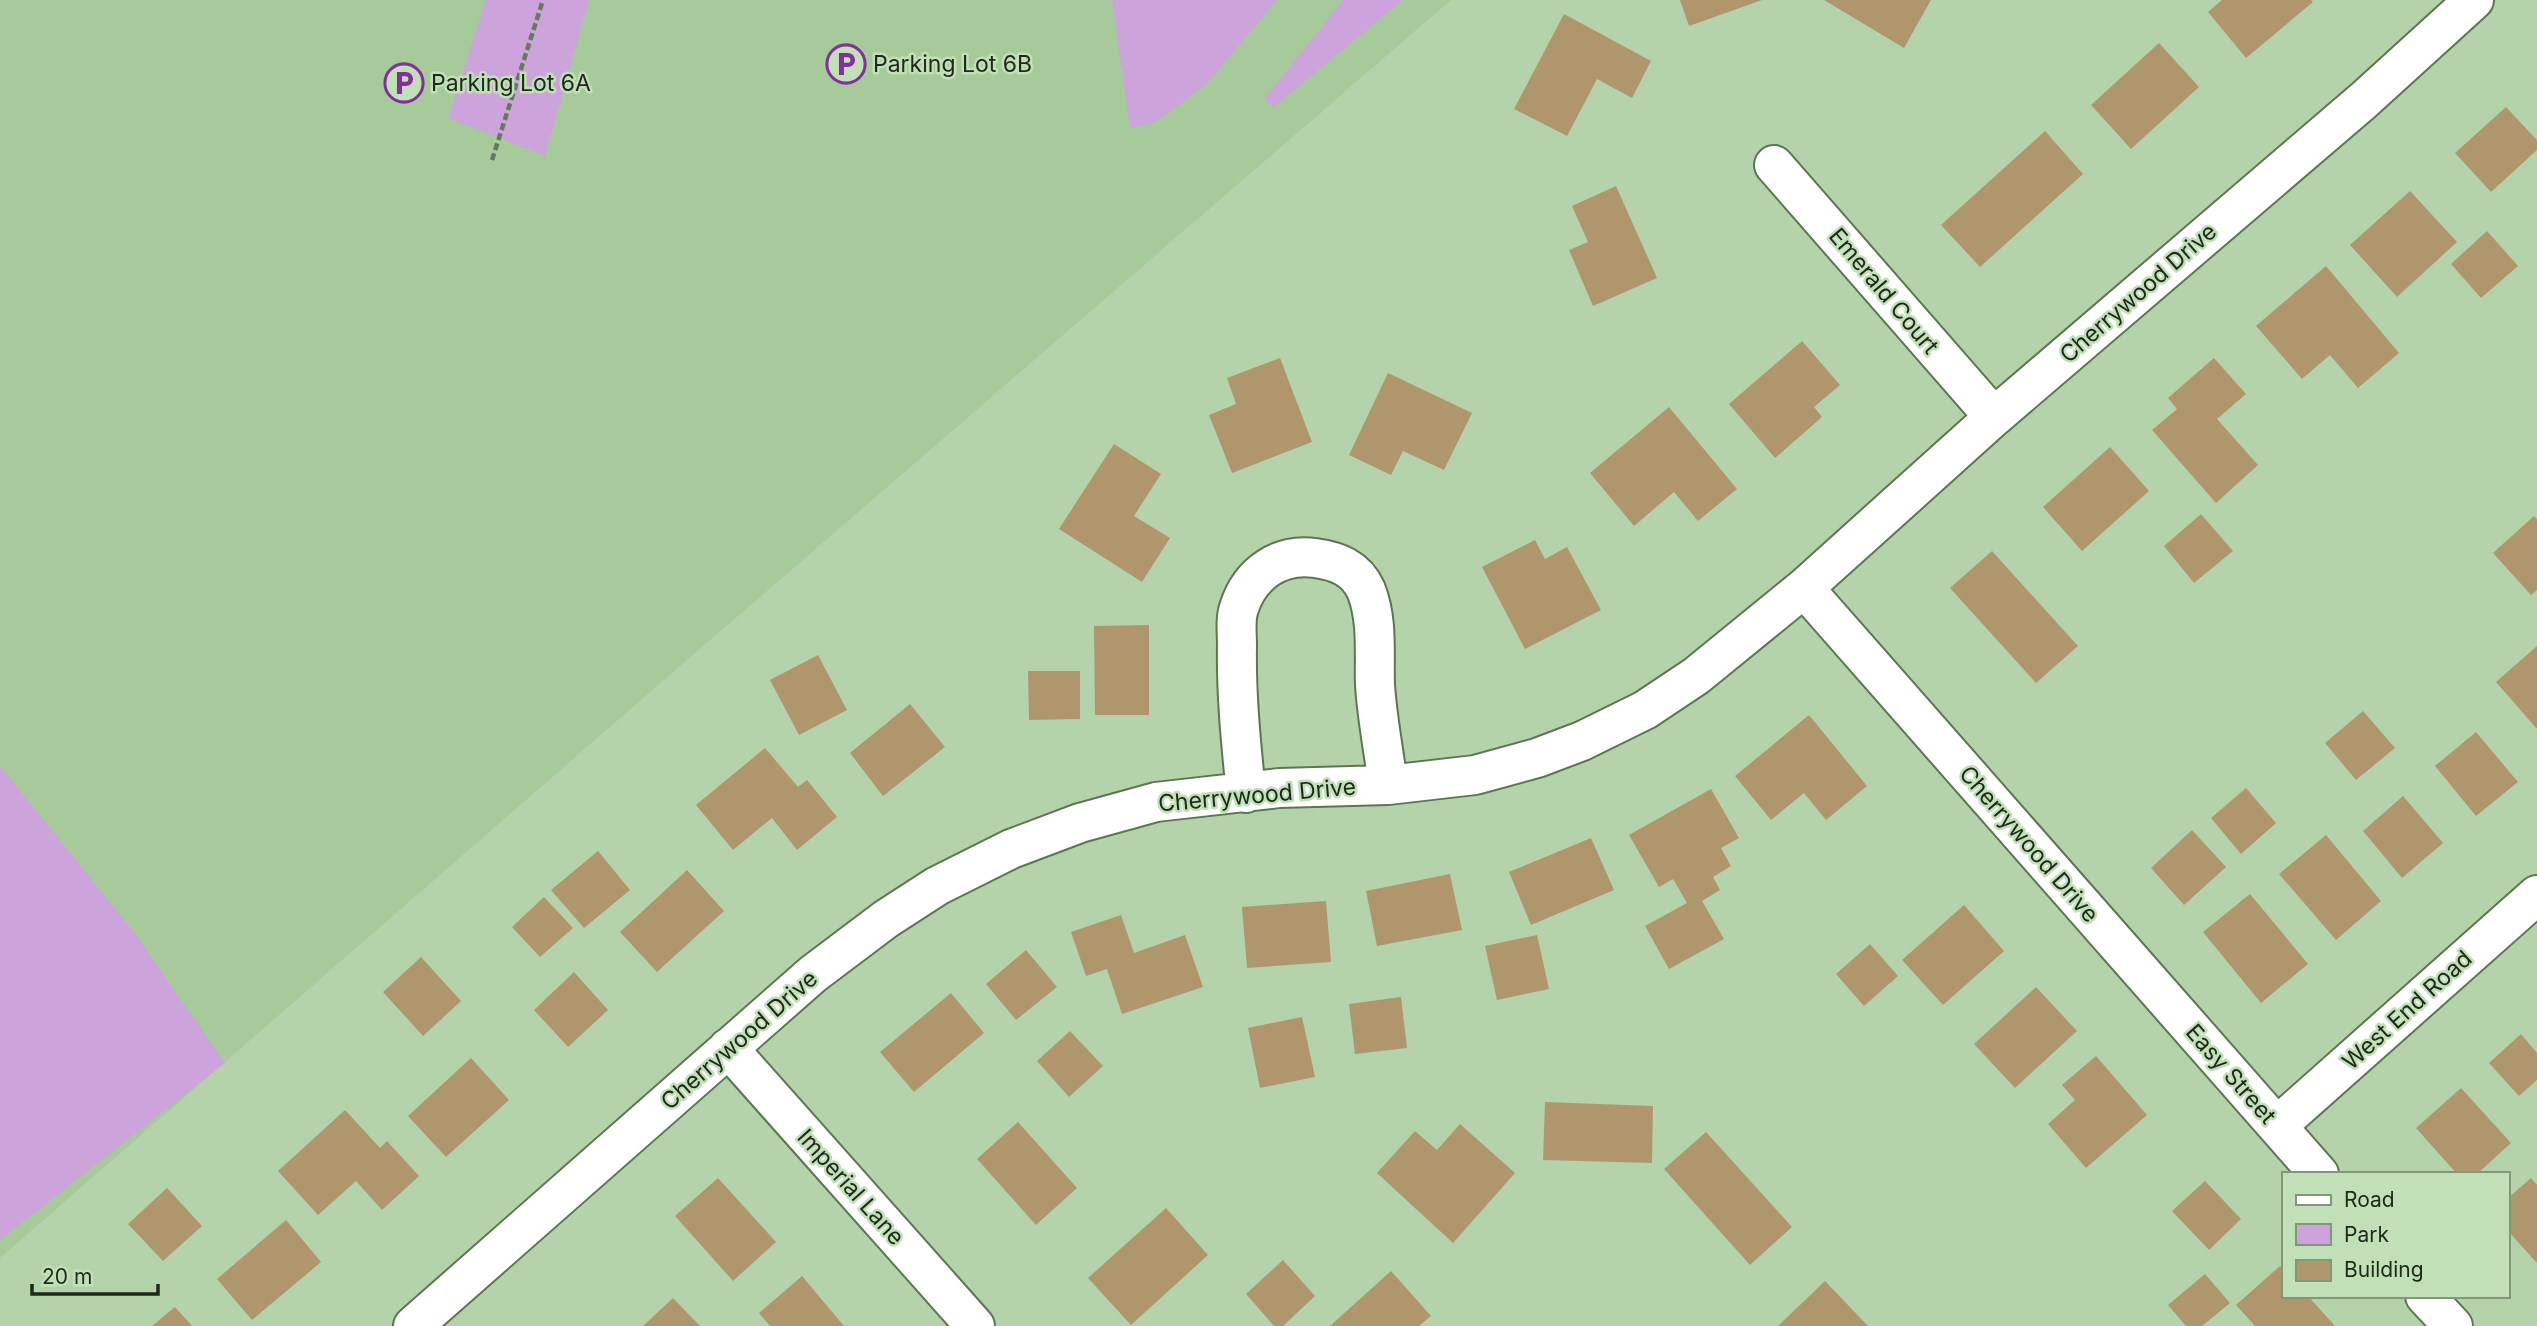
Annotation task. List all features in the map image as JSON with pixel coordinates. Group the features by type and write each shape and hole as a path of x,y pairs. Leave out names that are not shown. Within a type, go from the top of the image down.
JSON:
{"street":[{"name":"Cherrywood Drive","path":"413,1326 813,974 886,919 937,886 1011,849 1080,823 1156,802 1279,788 1388,785 1475,775 1537,758 1582,741 1645,710 1696,676 1804,588 1994,417 2364,100 2456,6"},
{"name":"Emerald Court","path":"1774,165 1994,417"},
{"path":"1246,793 1236,696 1238,610 1248,589 1267,568 1286,558 1302,556 1334,560 1360,580 1366,592 1374,625 1376,688 1388,785"},
{"name":"Cherrywood Drive","path":"1804,588 2143,974"},
{"name":"West End Road","path":"2277,1126 2537,895"},
{"name":"Easy Street","path":"2143,974 2317,1172"},
{"name":"Imperial Lane","path":"728,1048 975,1326"},
{"path":"2428,1298 2452,1326"}],"path":[{"path":"492,160 543,0"}],"shaded area":[{"path":"0,0 1451,0 0,1258"}],"green space":[{"path":"486,0 589,0 545,156 448,118"},
{"path":"1112,0 1277,0 1206,85 1157,121 1130,129"},
{"path":"1343,0 1403,0 1273,108 1264,99"},
{"path":"0,766 133,931 225,1063 0,1240"}],"building":[{"path":"1680,0 1762,0 1689,26"},
{"path":"1824,0 1931,0 1904,48"},
{"path":"2222,0 2313,2 2246,58 2208,12"},
{"path":"1564,14 1651,61 1632,98 1597,79 1567,136 1514,109"},
{"path":"2159,43 2199,87 2131,149 2091,105"},
{"path":"2506,107 2537,140 2537,150 2491,192 2455,153"},
{"path":"2045,131 2083,174 1980,267 1941,225"},
{"path":"1616,186 1657,278 1593,306 1569,250 1588,242 1572,206"},
{"path":"2410,191 2457,242 2397,297 2350,245"},
{"path":"2487,231 2518,266 2481,298 2451,264"},
{"path":"2326,266 2399,353 2358,388 2330,355 2302,379 2256,326"},
{"path":"1802,341 1840,385 1814,407 1822,417 1775,458 1729,404"},
{"path":"1280,358 1312,442 1232,473 1209,415 1236,404 1227,378"},
{"path":"2214,358 2246,394 2217,419 2258,465 2216,503 2152,430 2177,409 2168,398"},
{"path":"1388,373 1472,413 1444,470 1403,451 1391,475 1349,455"},
{"path":"1669,407 1737,489 1698,521 1674,492 1634,526 1590,473"},
{"path":"1114,444 1161,474 1134,516 1170,538 1142,582 1059,529"},
{"path":"2110,447 2149,491 2082,551 2043,507"},
{"path":"2201,514 2233,551 2194,583 2164,546"},
{"path":"2534,516 2537,519 2537,590 2531,595 2493,553"},
{"path":"1535,540 1545,559 1567,547 1601,610 1525,649 1482,567"},
{"path":"1992,551 2078,646 2036,683 1950,588"},
{"path":"1149,625 1149,715 1095,715 1094,626"},
{"path":"2537,646 2537,729 2496,682"},
{"path":"818,655 847,710 799,735 770,680"},
{"path":"1028,671 1080,671 1080,719 1029,720"},
{"path":"910,704 945,747 883,796 850,753"},
{"path":"2363,711 2395,748 2356,780 2325,743"},
{"path":"1809,715 1867,786 1826,820 1804,793 1771,820 1735,776"},
{"path":"2476,732 2518,782 2476,816 2435,766"},
{"path":"765,748 798,787 807,780 837,817 797,850 772,818 733,850 696,805"},
{"path":"2246,788 2276,823 2241,854 2211,818"},
{"path":"1711,789 1739,838 1721,848 1731,866 1713,877 1720,890 1702,901 1724,939 1669,969 1645,926 1687,903 1673,879 1659,887 1629,835"},
{"path":"2403,796 2443,843 2402,878 2363,831"},
{"path":"2192,830 2226,867 2184,905 2151,868"},
{"path":"2326,835 2381,901 2336,940 2279,874"},
{"path":"1591,838 1614,890 1531,925 1509,872"},
{"path":"598,851 630,890 584,928 551,890"},
{"path":"687,870 724,911 657,972 620,932"},
{"path":"1450,874 1462,930 1377,946 1366,891"},
{"path":"2250,894 2308,964 2261,1003 2203,932"},
{"path":"544,897 573,928 540,957 512,927"},
{"path":"1326,901 1331,962 1247,968 1242,907"},
{"path":"1964,905 2004,951 1943,1005 1902,960"},
{"path":"1121,915 1134,953 1185,935 1203,987 1122,1014 1107,969 1086,976 1071,932"},
{"path":"1537,935 1549,989 1497,1000 1485,946"},
{"path":"1870,944 1898,976 1864,1006 1836,974"},
{"path":"1026,950 1057,987 1016,1020 986,984"},
{"path":"421,957 461,1001 423,1036 383,992"},
{"path":"574,972 608,1010 568,1047 534,1010"},
{"path":"2036,987 2077,1031 2015,1088 1974,1044"},
{"path":"951,993 984,1033 914,1092 880,1052"},
{"path":"1401,997 1407,1048 1355,1054 1349,1004"},
{"path":"1302,1017 1315,1077 1260,1088 1248,1028"},
{"path":"1070,1031 1103,1066 1069,1097 1037,1061"},
{"path":"2521,1034 2537,1053 2537,1080 2519,1096 2489,1063"},
{"path":"2096,1056 2147,1115 2086,1168 2048,1124 2075,1100 2062,1085"},
{"path":"471,1058 509,1100 446,1157 408,1116"},
{"path":"2461,1088 2511,1143 2479,1172 2455,1172 2416,1128"},
{"path":"1545,1102 1653,1106 1652,1163 1543,1160"},
{"path":"345,1110 380,1148 387,1141 419,1176 382,1210 356,1181 318,1215 278,1171"},
{"path":"1018,1122 1077,1188 1036,1225 977,1159"},
{"path":"1460,1124 1515,1173 1453,1243 1377,1173 1415,1131 1437,1150"},
{"path":"1706,1132 1792,1227 1750,1265 1664,1169"},
{"path":"718,1178 776,1242 733,1281 675,1216"},
{"path":"2531,1178 2537,1185 2537,1263 2509,1232 2509,1197"},
{"path":"2205,1181 2241,1219 2209,1250 2172,1211"},
{"path":"167,1188 202,1226 163,1261 128,1224"},
{"path":"1166,1208 1208,1255 1131,1325 1088,1278"},
{"path":"286,1220 321,1262 252,1320 217,1279"},
{"path":"1283,1260 1315,1296 1283,1326 1274,1326 1246,1294"},
{"path":"2280,1266 2282,1298 2310,1298 2335,1326 2255,1326 2236,1305"},
{"path":"1391,1271 1431,1316 1419,1326 1330,1326"},
{"path":"2205,1274 2230,1303 2202,1326 2186,1326 2168,1305"},
{"path":"802,1276 844,1326 770,1326 759,1313"},
{"path":"1825,1281 1868,1326 1778,1326"},
{"path":"673,1298 700,1326 643,1326"},
{"path":"175,1307 192,1326 152,1326"}],"place":[{"name":"Parking Lot 6B","path":"846,64"},
{"name":"Parking Lot 6A","path":"404,83"}]}
